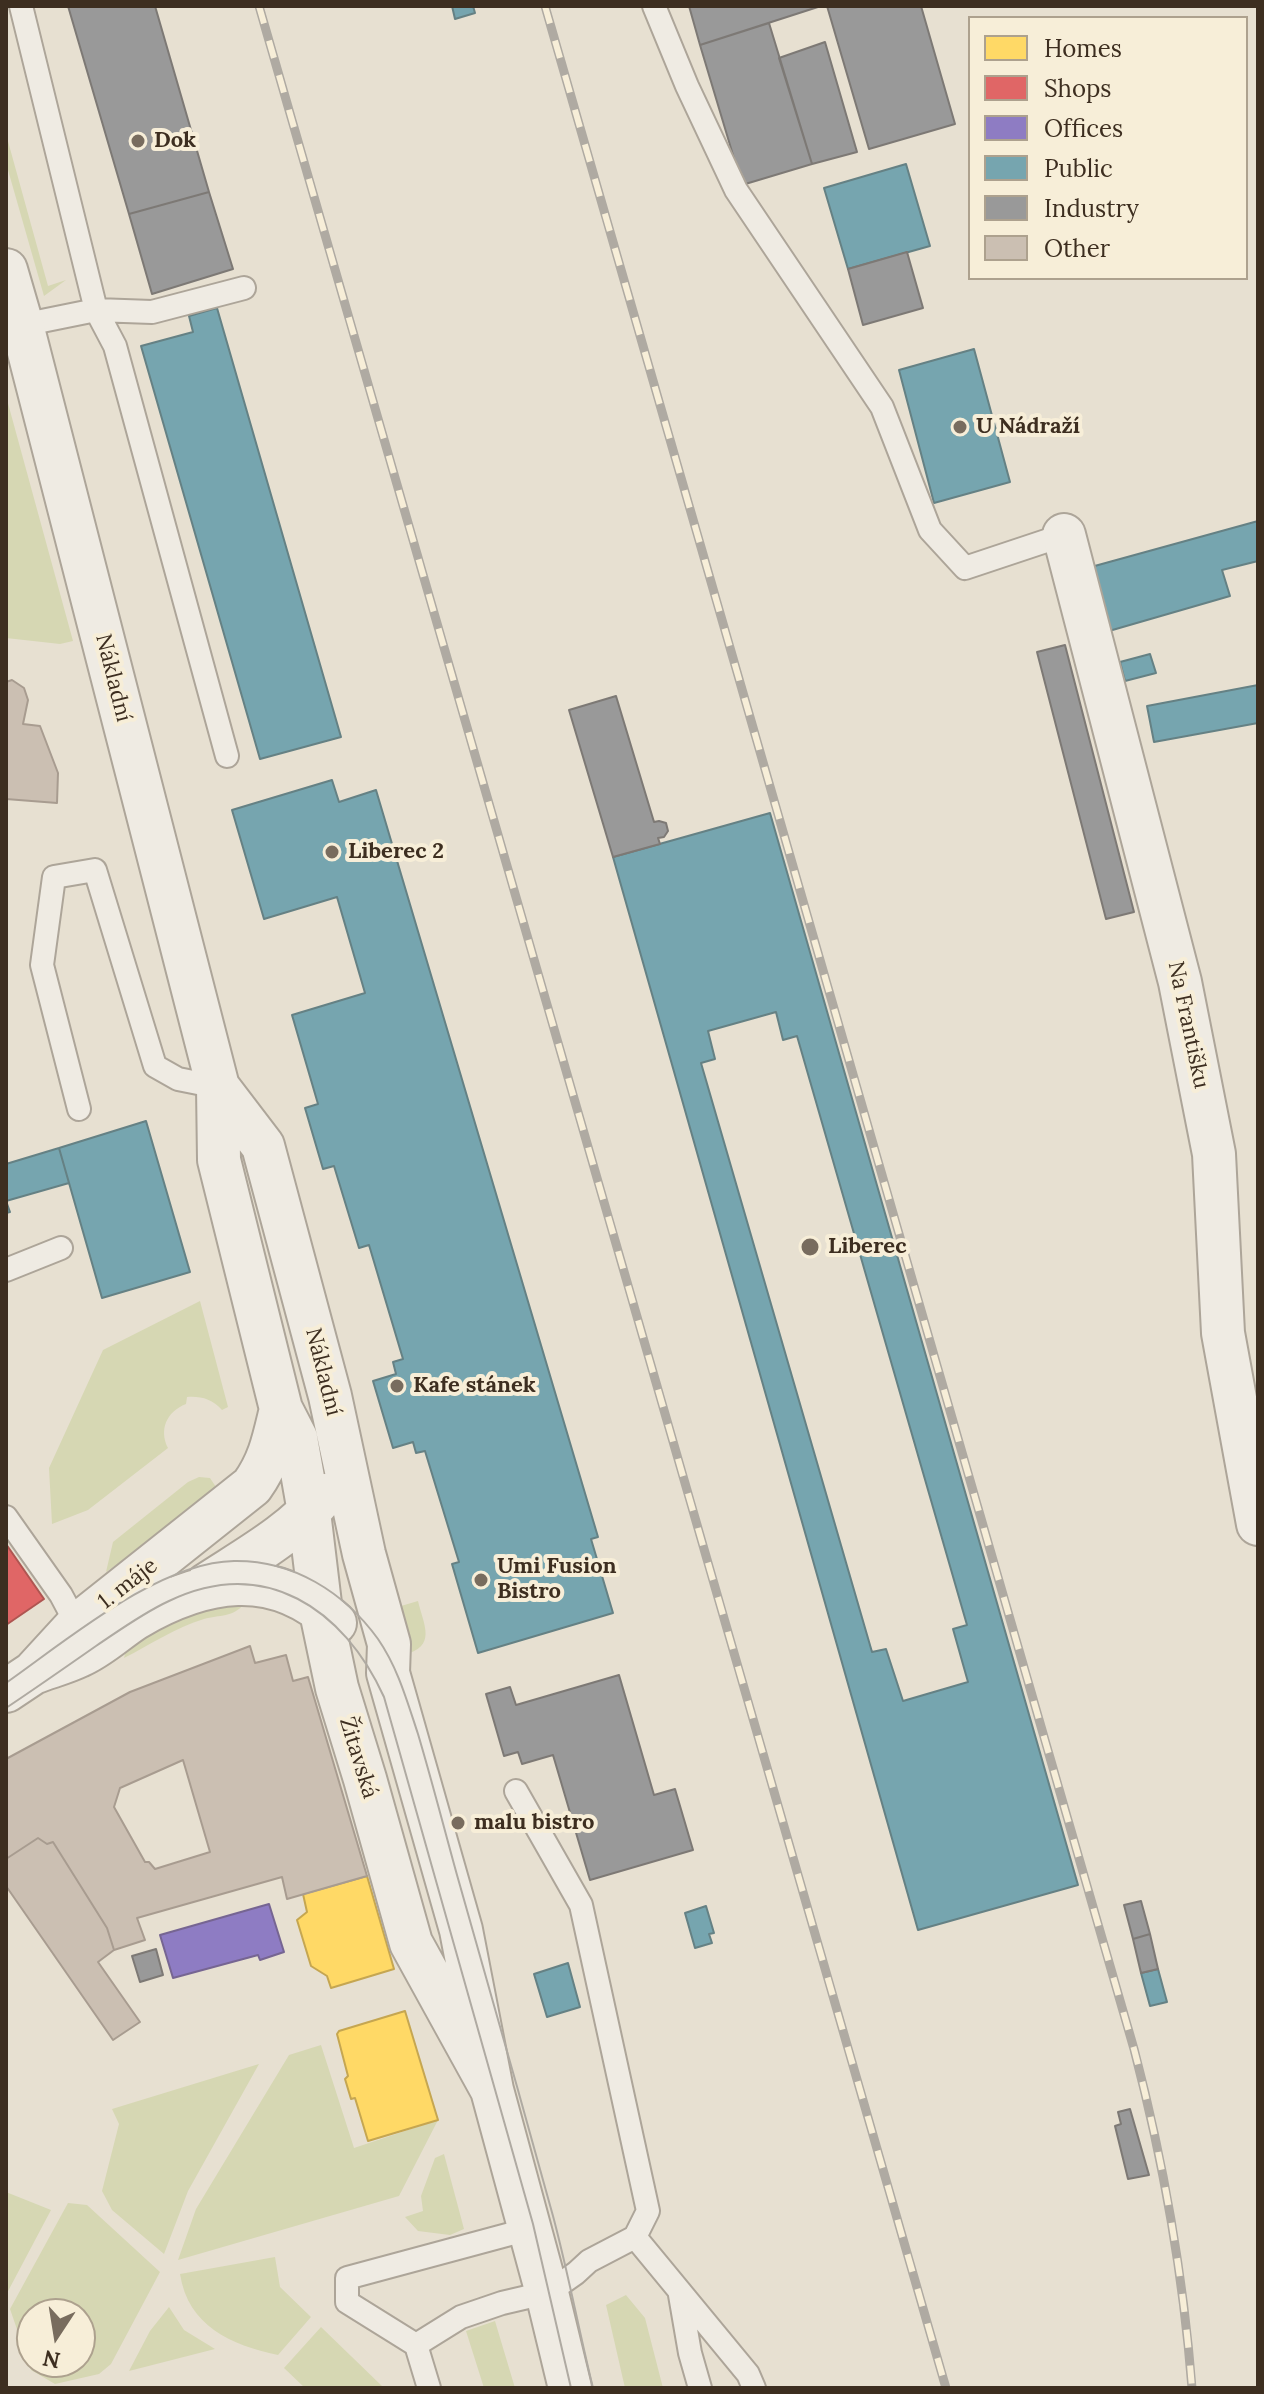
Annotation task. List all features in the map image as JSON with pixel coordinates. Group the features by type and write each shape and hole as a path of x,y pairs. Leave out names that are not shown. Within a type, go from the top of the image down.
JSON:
{"street":[{"name":"Nákladní","path":"6,270 218,1087 219,1160 281,1409"},
{"name":"Na Františku","path":"1064,535 1180,982 1214,1154 1223,1333 1258,1524"},
{"name":"Nákladní","path":"218,1087 263,1146 389,1644 388,1673"},
{"name":"1. máje","path":"19,1682 77,1625 252,1486 264,1469 281,1409"},
{"name":"Žitavská","path":"281,1409 296,1438 311,1505 321,1610 337,1688 411,1943 492,2090"},
{"name":"1. máje","path":"201,1589 263,1549 311,1505 332,1481 338,1463 338,1433"},
{"name":"1. máje","path":"231,1504 255,1496 287,1495 338,1517 358,1538 364,1554"},
{"name":"1. máje","path":"19,1682 81,1656 170,1599 225,1583 274,1587 321,1610 361,1652 388,1673"},
{"name":"1. máje","path":"249,1583 286,1598 301,1609 329,1651"},
{"name":"Žitavská","path":"388,1673 461,1930 492,2090 570,2388"}],"lane":[{"path":"21,6 96,310 115,346 227,756"},
{"path":"654,6 687,86 736,190 882,407 930,530 965,568 1064,535"},
{"path":"22,325 96,310 152,312 244,288"},
{"path":"79,1109 42,965 54,877 95,870 155,1066 178,1079 218,1087"},
{"path":"6,1270 61,1248"},
{"path":"6,1517 61,1595 77,1625"},
{"path":"416,2345 461,2317 502,2303 547,2293 589,2261 635,2237 648,2211 581,1905 516,1791"},
{"path":"429,2388 416,2345 347,2302 347,2278 529,2229"},
{"path":"635,2237 748,2374 754,2388"},
{"path":"679,2291 700,2388"}],"green space":[{"path":"6,134 48,286 66,280 44,296 6,163"},
{"path":"6,396 73,641 60,644 6,638"},
{"path":"200,1301 228,1407 222,1410 206,1399 187,1397 186,1404 173,1412 166,1422 164,1435 168,1448 88,1510 52,1524 49,1468 103,1350"},
{"path":"199,1477 210,1478 220,1493 106,1572 113,1542 188,1482"},
{"path":"418,1601 425,1627 425,1641 404,1655 396,1611 401,1606"},
{"path":"244,1604 231,1613 183,1627 124,1658 128,1642 185,1608"},
{"path":"321,2045 354,2148 438,2120 399,2196 178,2260 196,2209 289,2055"},
{"path":"259,2064 188,2191 164,2254 112,2210 102,2191 119,2124 112,2109"},
{"path":"444,2154 464,2229 450,2235 418,2231 405,2217 423,2211 421,2196 435,2158"},
{"path":"6,2192 51,2210 6,2295"},
{"path":"68,2203 87,2205 160,2272 111,2364 96,2375 96,2298 16,2298"},
{"path":"275,2257 280,2287 311,2317 278,2355 228,2339 214,2330 192,2307 180,2274"},
{"path":"626,2295 645,2318 663,2388 625,2388 606,2305"},
{"path":"16,2298 16,2326 10,2309"},
{"path":"169,2307 184,2330 215,2349 129,2371 150,2331"},
{"path":"495,2321 515,2388 484,2388 466,2331"},
{"path":"321,2327 383,2388 305,2388 284,2368"},
{"path":"45,2378 81,2378 55,2384"}],"building: Homes":[{"path":"367,1876 394,1969 331,1988 327,1976 311,1966 297,1920 307,1912 303,1894"},
{"path":"405,2011 438,2120 368,2141 355,2098 351,2099 345,2079 348,2076 337,2034"}],"building: Shops":[{"path":"6,1544 44,1599 6,1625"}],"building: Offices":[{"path":"269,1904 284,1952 260,1960 258,1955 173,1978 160,1935"}],"building: Public":[{"path":"452,6 473,6 475,13 455,19"},
{"path":"906,164 930,246 848,269 824,188"},
{"path":"217,308 341,737 260,759 141,346 193,332 189,316"},
{"path":"974,349 1010,482 934,503 899,370"},
{"path":"1258,521 1258,561 1222,570 1230,596 1109,631 1091,567"},
{"path":"1150,654 1156,673 1125,681 1120,662"},
{"path":"1258,685 1258,723 1154,742 1147,706"},
{"path":"332,780 339,802 376,790 598,1537 591,1539 613,1613 478,1653 452,1564 459,1562 425,1451 416,1453 413,1442 393,1448 373,1381 396,1374 393,1362 403,1359 369,1245 359,1248 334,1166 323,1169 305,1108 318,1104 292,1015 365,993 337,897 264,919 232,810"},
{"path":"770,813 1078,1885 918,1930 613,857"},
{"path":"776,1012 783,1040 797,1036 967,1625 953,1629 968,1682 903,1701 886,1649 872,1652 701,1063 715,1059 708,1031"},
{"path":"146,1121 190,1272 102,1298 59,1148"},
{"path":"59,1148 69,1183 6,1201 6,1164"},
{"path":"706,1906 714,1933 709,1934 712,1943 695,1948 685,1913"},
{"path":"568,1963 580,2007 547,2017 534,1974"},
{"path":"1158,1969 1167,2002 1150,2006 1141,1973"}],"building: Industry":[{"path":"68,6 155,6 209,192 129,214"},
{"path":"689,6 821,6 700,45"},
{"path":"827,6 921,6 955,124 869,149"},
{"path":"769,23 812,164 742,185 700,45"},
{"path":"825,42 857,152 812,164 779,58"},
{"path":"209,192 233,269 152,294 129,214"},
{"path":"907,252 923,308 863,325 848,269"},
{"path":"1065,645 1134,912 1106,919 1037,652"},
{"path":"616,696 654,822 666,823 668,831 664,837 658,838 660,844 613,857 569,710"},
{"path":"619,1675 654,1795 675,1789 693,1850 590,1880 553,1755 522,1764 518,1752 504,1756 486,1694 510,1687 516,1705"},
{"path":"1141,1901 1150,1934 1133,1939 1124,1905"},
{"path":"1150,1934 1158,1969 1141,1973 1133,1939"},
{"path":"156,1949 163,1975 140,1982 132,1956"},
{"path":"1130,2109 1149,2175 1128,2179 1115,2126 1121,2124 1118,2112"}],"building: Other":[{"path":"12,680 24,688 28,700 23,724 40,726 58,773 57,803 6,799 6,682"},
{"path":"250,1646 255,1663 286,1655 293,1681 308,1677 367,1876 287,1899 282,1877 137,1918 145,1940 114,1950 107,1928 53,1842 47,1844 38,1838 6,1859 6,1759 130,1692","holes":["183,1760 210,1852 155,1869 145,1862 114,1807 120,1788"]},
{"path":"38,1838 47,1844 53,1842 107,1928 114,1950 98,1962 140,2022 113,2040 6,1886 6,1859"}],"tram line":[{"path":"6,1683 114,1607 175,1575 205,1565 256,1562 297,1573 333,1593 364,1622 391,1661 418,1734 553,2216 593,2388"},
{"path":"6,1708 141,1616 204,1588 237,1584 269,1588 298,1599 324,1616 347,1638 384,1697 533,2224 571,2388"}],"railway":[{"path":"259,6 946,2388"},
{"path":"545,6 1134,2049 1170,2217 1192,2388"}],"place":[{"name":"Dok","path":"138,141"},
{"name":"U Nádraží","path":"960,427"},
{"name":"Liberec 2","path":"332,852"},
{"name":"Liberec","path":"810,1247"},
{"name":"Kafe stánek","path":"397,1386"},
{"name":"Umi Fusion Bistro","path":"481,1580"},
{"name":"malu bistro","path":"458,1823"}]}
